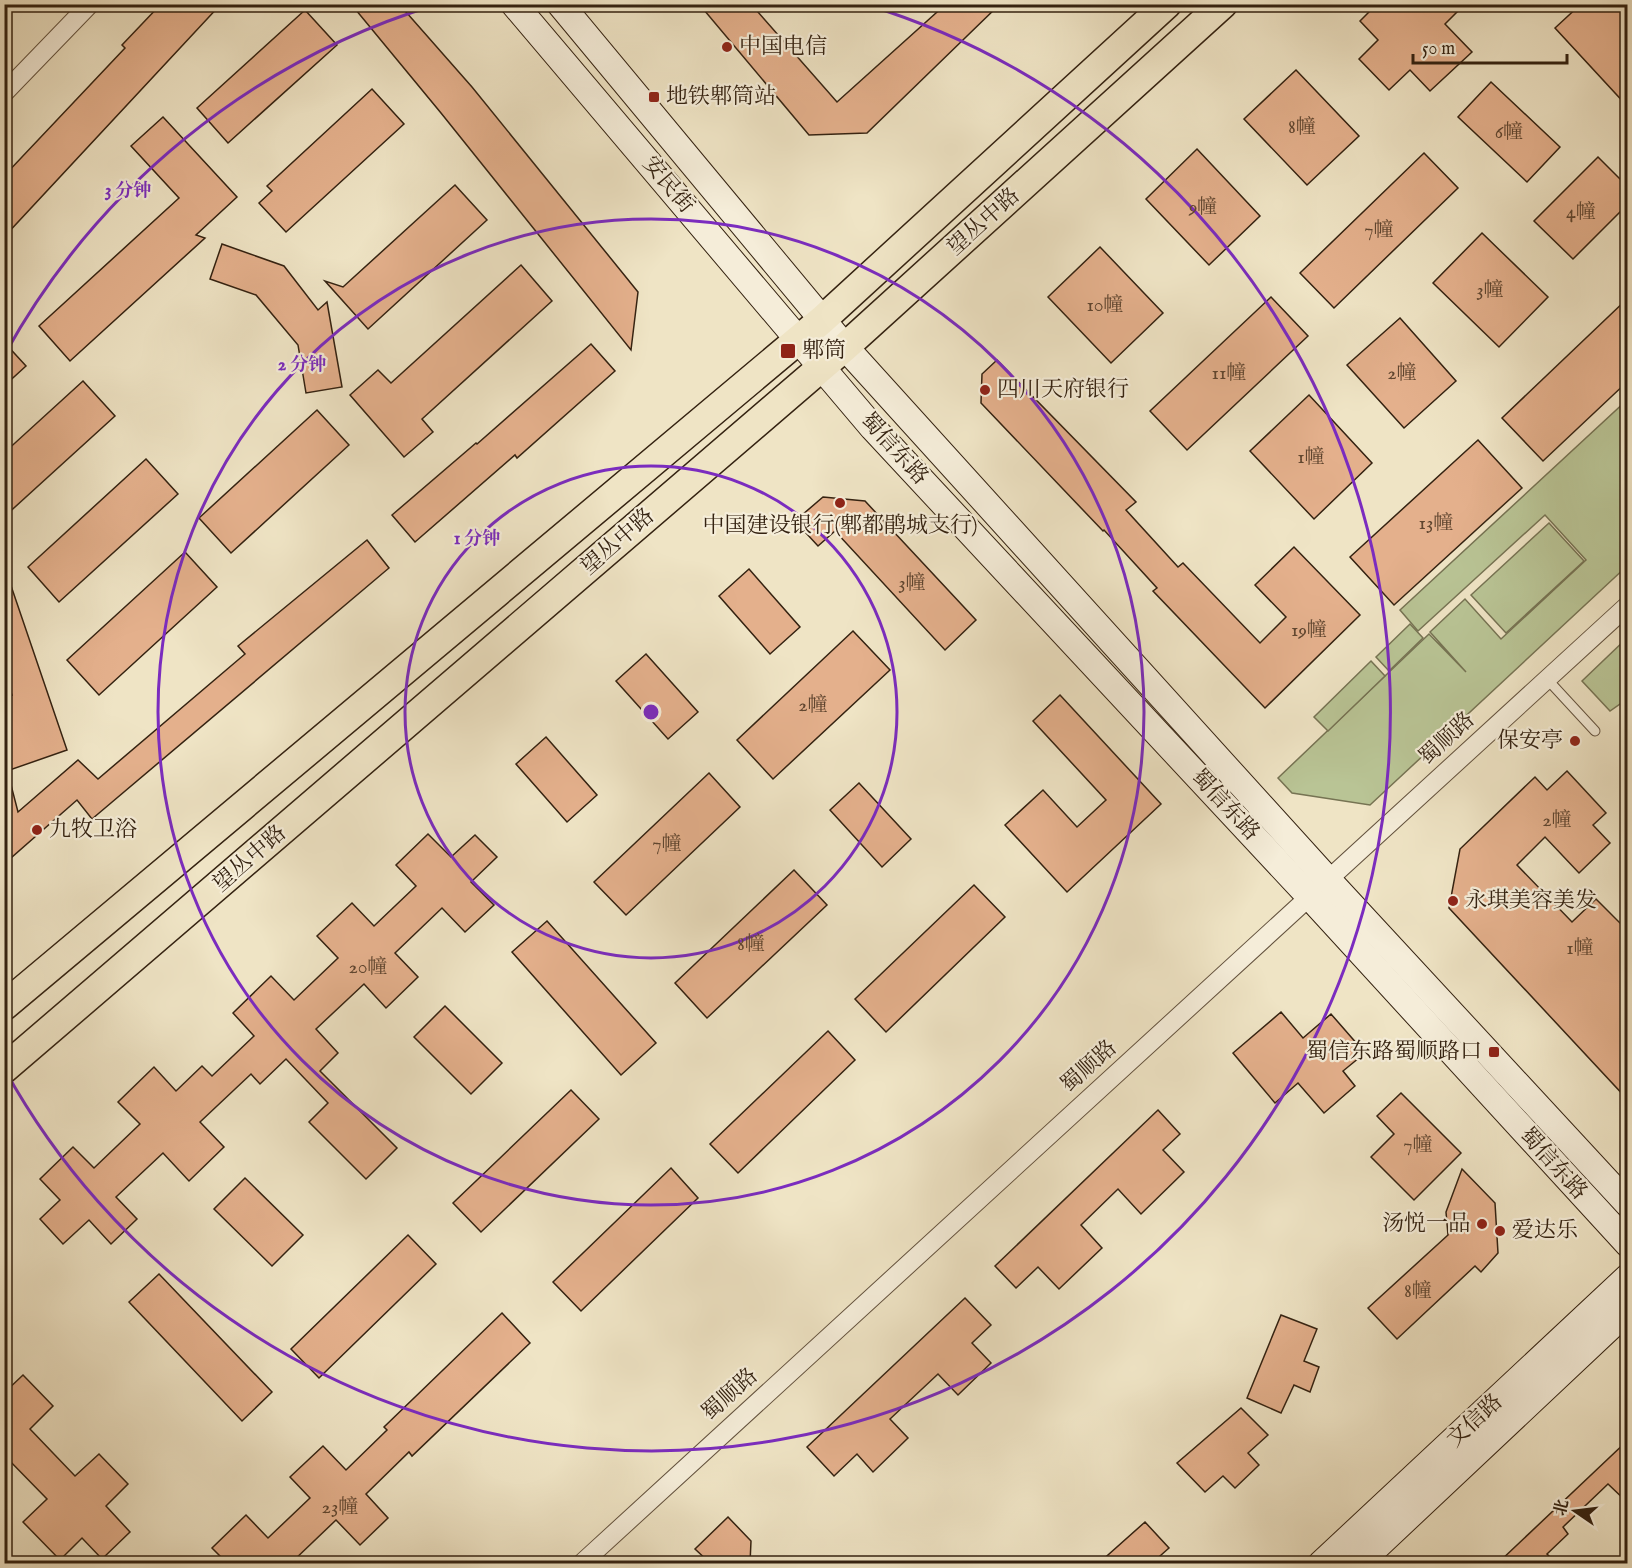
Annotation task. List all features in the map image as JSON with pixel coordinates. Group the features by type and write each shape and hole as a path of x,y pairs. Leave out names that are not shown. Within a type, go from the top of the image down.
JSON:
{"main road":[{"name":"安民街","path":"514,4 821,367"},
{"name":"安民街","path":"560,4 845,347"},
{"name":"望丛中路","path":"4,1006 799,340 1167,4"},
{"name":"望丛中路","path":"4,1070 845,347 1223,4"},
{"name":"蜀信东路","path":"845,347 1628,1244"},
{"name":"蜀信东路","path":"821,367 873,428 1628,1204"},
{"name":"文信路","path":"1322,1563 1628,1277"},
{"path":"1358,1563 1628,1310"}],"street":[{"path":"4,93 90,4"},
{"name":"蜀顺路","path":"581,1563 1628,605"}],"lane":[{"path":"1547,679 1595,731"}],"green space":[{"path":"1627,400 1627,566 1370,805 1292,793 1278,778 1429,634 1466,672 1430,632 1465,599 1501,639 1586,560 1545,515 1418,631 1400,610"},
{"path":"1549,523 1584,561 1506,633 1471,595"},
{"path":"1410,624 1423,638 1389,671 1376,657"},
{"path":"1627,638 1627,699 1610,711 1582,681"},
{"path":"1371,661 1385,676 1328,731 1314,717"}],"building":[{"path":"161,4 221,4 4,237 4,176 125,48 122,45"},
{"path":"351,4 399,4 472,87 638,292 631,350 441,113"},
{"path":"699,4 751,4 837,102 946,4 1000,4 867,133 809,135"},
{"path":"1377,4 1465,4 1445,24 1472,52 1430,91 1410,70 1389,90 1359,59 1378,40 1360,21"},
{"path":"1581,4 1620,4 1628,13 1628,107 1555,28"},
{"path":"305,10 337,45 228,143 197,108"},
{"path":"1296,70 1359,136 1307,185 1244,119"},
{"path":"1491,82 1560,147 1527,182 1458,117"},
{"path":"372,89 404,124 286,232 259,203 272,191 267,186"},
{"path":"163,117 237,197 196,235 205,238 70,361 39,326 179,198 131,146"},
{"path":"1197,149 1260,216 1209,265 1146,199"},
{"path":"1424,153 1458,188 1334,308 1300,273"},
{"path":"1598,157 1628,187 1628,204 1573,259 1534,221"},
{"path":"455,185 487,220 368,329 325,281 343,287"},
{"path":"1482,233 1548,297 1499,347 1433,283"},
{"path":"222,244 284,266 318,310 327,302 342,387 306,393 298,345 256,295 210,279"},
{"path":"1100,247 1163,313 1111,363 1048,297"},
{"path":"521,265 552,301 422,419 433,432 404,457 350,395 378,370 391,383"},
{"path":"1271,297 1308,336 1187,450 1150,411"},
{"path":"1628,298 1628,381 1543,461 1502,418"},
{"path":"1400,318 1456,381 1404,428 1347,365"},
{"path":"4,342 26,366 4,386"},
{"path":"591,344 615,371 517,458 515,455 415,542 392,515"},
{"path":"997,360 1136,502 1126,510 1178,567 1183,563 1260,643 1286,617 1255,585 1294,547 1360,615 1265,708 1153,591 1157,588 1104,530 981,403 982,374"},
{"path":"83,381 115,416 4,517 4,453"},
{"path":"1309,395 1372,463 1314,519 1250,451"},
{"path":"317,410 349,445 231,553 199,518"},
{"path":"1478,440 1522,488 1394,605 1350,557"},
{"path":"146,459 178,494 59,602 28,567"},
{"path":"823,497 865,501 976,620 945,650 835,531 818,546 795,521"},
{"path":"367,540 389,568 92,819 77,800 4,864 4,782 10,781 18,812 78,760 98,779 245,654 238,646"},
{"path":"185,552 217,587 99,695 67,660"},
{"path":"749,569 800,627 770,654 719,596"},
{"path":"4,574 7,574 67,750 4,772 4,696 12,695 4,673"},
{"path":"853,631 890,670 773,779 737,740"},
{"path":"646,654 698,712 668,739 616,681"},
{"path":"1060,695 1161,804 1067,892 1005,825 1043,790 1077,827 1106,800 1033,721"},
{"path":"546,737 597,795 567,822 516,764"},
{"path":"1567,771 1606,813 1593,825 1610,843 1579,873 1545,837 1517,865 1572,922 1596,899 1628,931 1628,1100 1449,908 1460,849 1535,777 1547,790"},
{"path":"709,773 740,807 626,915 594,882"},
{"path":"859,783 911,839 882,867 830,810"},
{"path":"428,834 451,857 475,835 497,857 471,882 494,905 465,932 442,908 395,953 418,977 386,1008 364,984 316,1029 338,1053 320,1071 397,1148 366,1179 309,1122 328,1103 286,1059 260,1084 251,1074 200,1122 224,1147 189,1181 163,1153 116,1197 137,1219 111,1244 89,1220 63,1244 40,1219 60,1200 40,1179 73,1147 94,1168 140,1124 118,1102 154,1067 176,1091 202,1066 212,1076 254,1036 233,1013 271,976 294,1000 338,958 317,936 352,903 374,926 416,886 396,865"},
{"path":"794,870 827,905 707,1018 675,983"},
{"path":"974,885 1005,917 886,1032 855,999"},
{"path":"547,921 656,1043 621,1075 512,952"},
{"path":"445,1006 502,1063 471,1094 414,1037"},
{"path":"1281,1012 1303,1038 1331,1014 1365,1053 1343,1071 1355,1086 1324,1113 1298,1083 1275,1103 1233,1053"},
{"path":"828,1031 855,1060 738,1173 710,1144"},
{"path":"571,1090 599,1119 481,1232 453,1203"},
{"path":"1401,1093 1461,1153 1414,1200 1371,1157 1394,1134 1377,1116"},
{"path":"1158,1110 1180,1134 1163,1150 1184,1172 1141,1214 1118,1189 1081,1225 1102,1248 1059,1289 1038,1267 1016,1288 995,1266"},
{"path":"671,1168 698,1198 581,1311 553,1282"},
{"path":"1462,1169 1495,1203 1498,1253 1481,1272 1475,1266 1397,1339 1368,1308 1448,1235 1446,1212"},
{"path":"245,1178 303,1235 272,1266 214,1209"},
{"path":"408,1235 436,1264 319,1378 291,1349"},
{"path":"159,1274 272,1392 242,1421 129,1302"},
{"path":"965,1298 991,1325 972,1343 991,1363 958,1395 938,1374 890,1419 908,1438 873,1472 857,1454 834,1476 807,1447"},
{"path":"502,1313 530,1343 412,1456 409,1452 366,1494 388,1518 360,1545 336,1520 291,1563 227,1563 212,1548 246,1515 268,1538 310,1498 290,1477 323,1446 346,1470 387,1430 384,1427"},
{"path":"1281,1315 1317,1329 1304,1361 1319,1367 1310,1392 1294,1385 1281,1413 1247,1398"},
{"path":"23,1375 53,1406 30,1429 75,1476 99,1454 128,1484 106,1506 130,1532 102,1559 82,1538 60,1560 23,1522 47,1499 4,1455 4,1393"},
{"path":"1241,1408 1268,1435 1248,1453 1259,1465 1235,1488 1223,1476 1205,1492 1177,1463"},
{"path":"1628,1440 1628,1503 1608,1484 1563,1527 1568,1534 1547,1554 1556,1563 1498,1563"},
{"path":"728,1517 751,1541 750,1563 710,1563 695,1549"},
{"path":"1145,1522 1169,1548 1152,1563 1099,1563"}],"place":[{"name":"中国电信","path":"727,47"},
{"name":"地铁郫筒站","path":"654,97"},
{"name":"郫筒","path":"788,351"},
{"name":"四川天府银行","path":"985,390"},
{"name":"中国建设银行(郫都鹃城支行)","path":"840,503"},
{"name":"保安亭","path":"1575,741"},
{"name":"九牧卫浴","path":"37,830"},
{"name":"永琪美容美发","path":"1453,901"},
{"name":"蜀信东路蜀顺路口","path":"1494,1052"},
{"name":"汤悦一品","path":"1482,1224"},
{"name":"爱达乐","path":"1500,1231"}]}
